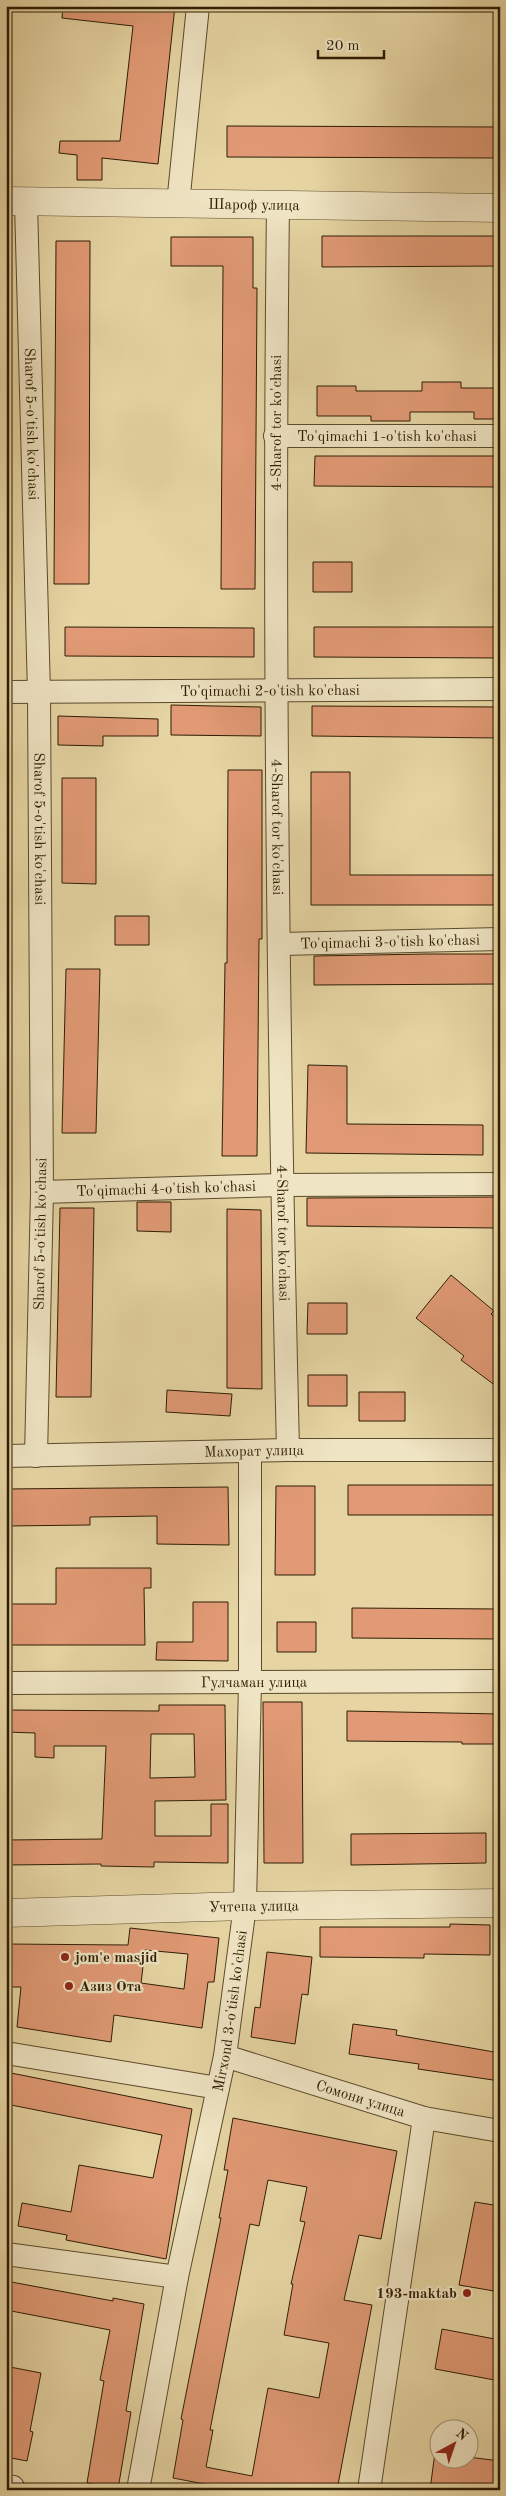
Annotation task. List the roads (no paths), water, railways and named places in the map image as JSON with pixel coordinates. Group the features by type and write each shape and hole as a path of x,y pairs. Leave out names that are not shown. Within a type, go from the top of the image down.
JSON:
{"street":[{"path":"178,204 198,6"},
{"name":"Шароф улица","path":"16,202 500,208"},
{"name":"Sharof 5-o'tish ko'chasi","path":"16,202 39,693 42,1192 36,1456"},
{"name":"4-Sharof tor ko'chasi","path":"278,205 275,436 276,689 281,1185 288,1450"},
{"name":"To'qimachi 1-o'tish ko'chasi","path":"275,436 500,436"},
{"name":"To'qimachi 2-o'tish ko'chasi","path":"6,692 500,689"},
{"name":"To'qimachi 3-o'tish ko'chasi","path":"280,944 500,939"},
{"name":"To'qimachi 4-o'tish ko'chasi","path":"42,1192 281,1185 500,1184"},
{"name":"Махорат улица","path":"6,1456 288,1450 500,1450"},
{"path":"250,1452 250,1682"},
{"name":"Гулчаман улица","path":"6,1683 500,1681"},
{"name":"Mirxond 3-o'tish ko'chasi","path":"138,2490 177,2277 224,2056 245,1906 250,1682"},
{"name":"Учтепа улица","path":"6,1913 245,1906 500,1903"},
{"path":"6,2053 218,2088"},
{"name":"Сомони улица","path":"224,2056 424,2118 500,2131"},
{"path":"369,2490 424,2118"},
{"path":"6,2254 177,2277"}],"place":[{"name":"jom'e masjid","path":"65,1957"},
{"name":"Азиз Ота","path":"69,1986"},
{"name":"193-maktab","path":"467,2293"}]}
